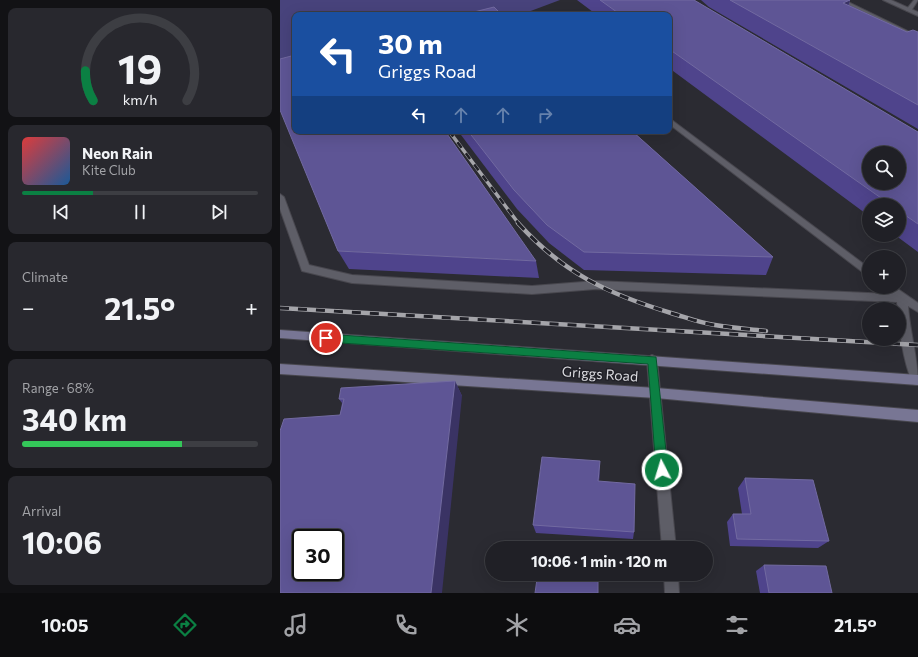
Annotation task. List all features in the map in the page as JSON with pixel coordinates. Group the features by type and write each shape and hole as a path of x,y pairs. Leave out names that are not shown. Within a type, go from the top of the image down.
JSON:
{"main road":[{"name":"Griggs Road","path":"280,334 918,380"},
{"name":"Griggs Road","path":"280,369 656,393 918,416"}],"street":[{"path":"840,0 918,38"},
{"path":"886,0 918,14"},
{"path":"909,10 917,0"},
{"path":"672,122 862,268"},
{"path":"280,197 305,268 352,279 532,290 596,285 902,298"},
{"path":"897,294 918,308"},
{"path":"902,298 906,344 918,380"},
{"path":"652,360 668,541"},
{"path":"671,581 672,593"}],"shaded area":[{"path":"280,0 560,0 528,12 292,12 292,73 280,75"}],"building":[{"path":"600,0 694,0 918,132 918,224 906,216 906,198 881,198 870,190 906,190 906,146 862,146 862,185 672,51 672,12 617,12"},
{"path":"730,0 850,0 843,3 907,32 913,30 918,32 918,105"},
{"path":"494,7 499,12 474,12"},
{"path":"292,56 292,134 447,134 536,261 338,251 280,110 280,59"},
{"path":"470,134 635,134 773,257 584,252 547,225 514,190"},
{"path":"455,381 431,593 280,593 280,431 284,419 340,415 344,399 339,399 341,388"},
{"path":"542,457 600,461 598,481 635,484 634,532 533,525"},
{"path":"745,478 813,480 829,541 737,539 733,514 751,514"},
{"path":"764,565 826,566 832,593 769,593"},
{"path":"537,581 598,581 598,593 535,593"}],"railway":[{"path":"451,134 519,224"},
{"path":"519,224 552,255 570,268 588,280 627,298 704,323 766,331"},
{"path":"280,308 918,345"}],"route":[{"path":"326,338 652,360 662,470"}]}
